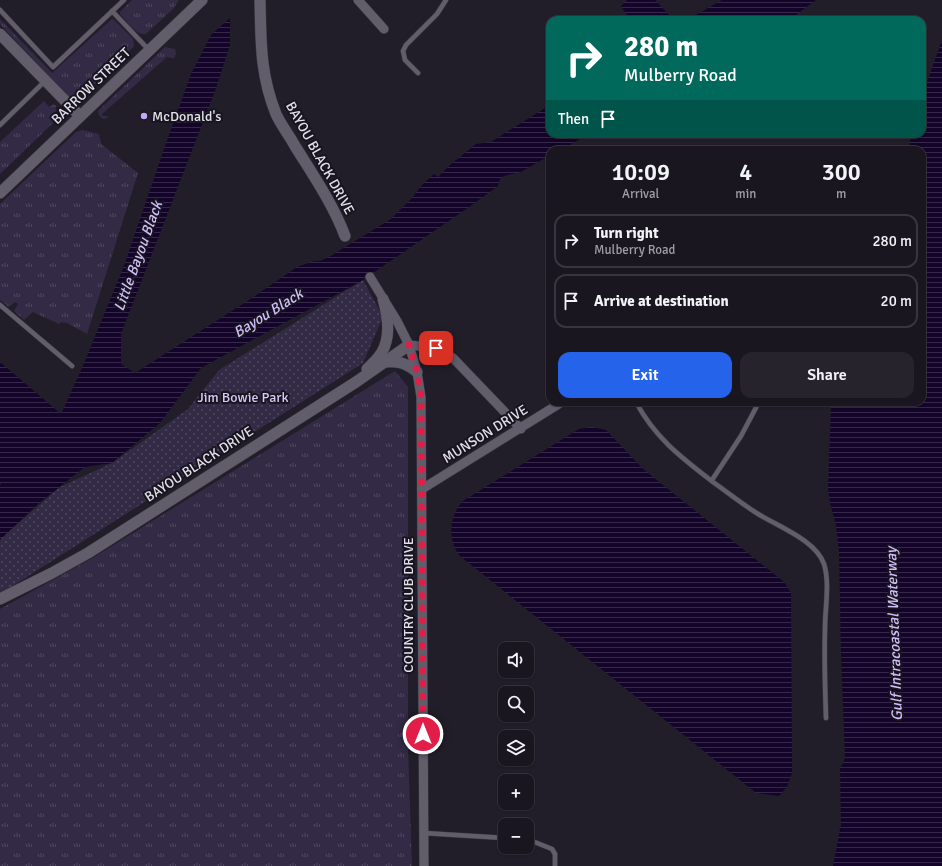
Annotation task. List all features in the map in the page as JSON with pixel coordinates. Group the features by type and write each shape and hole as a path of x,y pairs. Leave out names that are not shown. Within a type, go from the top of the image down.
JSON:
{"street":[{"name":"BARROW STREET","path":"0,193 202,0"},
{"name":"BAYOU BLACK DRIVE","path":"260,0 260,34 263,68 266,85 277,116 338,217 345,236"},
{"path":"358,0 384,29"},
{"path":"0,34 80,116"},
{"name":"COUNTRY CLUB DRIVE","path":"370,277 397,321 409,345 417,372 421,397 424,866"},
{"path":"356,382 382,353 387,338 388,315 383,299"},
{"name":"BAYOU BLACK DRIVE","path":"0,599 88,553 356,382 409,345"},
{"path":"409,345 436,348 453,358 521,429"},
{"path":"385,362 397,361 404,363 417,372"},
{"name":"MUNSON DRIVE","path":"422,489 556,406"}],"lane":[{"path":"0,10 53,68 124,0"},
{"path":"418,73 405,60 403,51 406,45 437,14 446,0"},
{"path":"112,11 149,50"},
{"path":"0,125 45,80"},
{"path":"0,305 72,366"},
{"path":"639,406 664,442 684,460 756,513 806,542 814,549 824,564 826,586 824,650 826,718"},
{"path":"712,480 741,436 756,406"},
{"path":"423,833 498,838"},
{"path":"534,842 552,849 555,854 555,866"}],"green space":[{"path":"132,0 179,0 173,9 146,34 142,34 135,30 120,14 120,12"},
{"path":"0,19 52,73 112,19 133,39 134,46 92,87 77,96 70,96 67,95 0,24"},
{"path":"165,47 175,49 176,54 174,58 167,57 102,114 103,116 108,116 107,118 103,119 99,115 98,111"},
{"path":"44,101 49,107 54,104 56,106 53,123 0,174 0,142"},
{"path":"83,130 99,134 101,144 138,173 87,334 67,323 61,322 59,324 33,312 24,320 14,311 18,304 15,302 9,307 0,300 0,204 76,132"},
{"name":"Jim Bowie Park","path":"363,280 383,317 363,363 0,594 0,539 60,487 112,463 188,409 219,370"},
{"path":"395,371 408,387 408,748 412,866 0,866 0,609 91,559"}],"water":[{"path":"627,0 655,0 670,16 627,16 621,6"},
{"path":"722,0 816,0 794,16 694,16"},
{"path":"230,18 230,45 215,91 121,334 121,364 135,373 249,300 297,267 329,257 391,219 434,174 438,177 476,144 491,142 546,108 546,138 581,138 569,146 546,146 546,158 521,172 504,176 500,179 498,186 363,280 201,368 160,423 112,463 85,467 39,503 0,540 0,362 61,414 82,368 124,266 191,74 211,35"},
{"name":"Gulf Intracoastal Waterway","path":"942,40 942,866 833,866 841,824 840,767 843,764 845,757 839,553 836,525 828,489 831,406 926,406 926,146 910,146 910,138 926,138 926,85"},
{"path":"592,427 606,430 643,469 784,582 791,593 792,773 787,787 779,796 756,793 463,559 456,550 451,529 453,517 463,501 579,429"}],"place":[{"name":"McDonald's","path":"144,116"}],"route":[{"path":"423,734 421,397 420,384 414,358 409,345 436,348"}],"water label":[{"name":"Little Bayou Black","path":"138,256"},
{"name":"Bayou Black","path":"268,313"}]}
